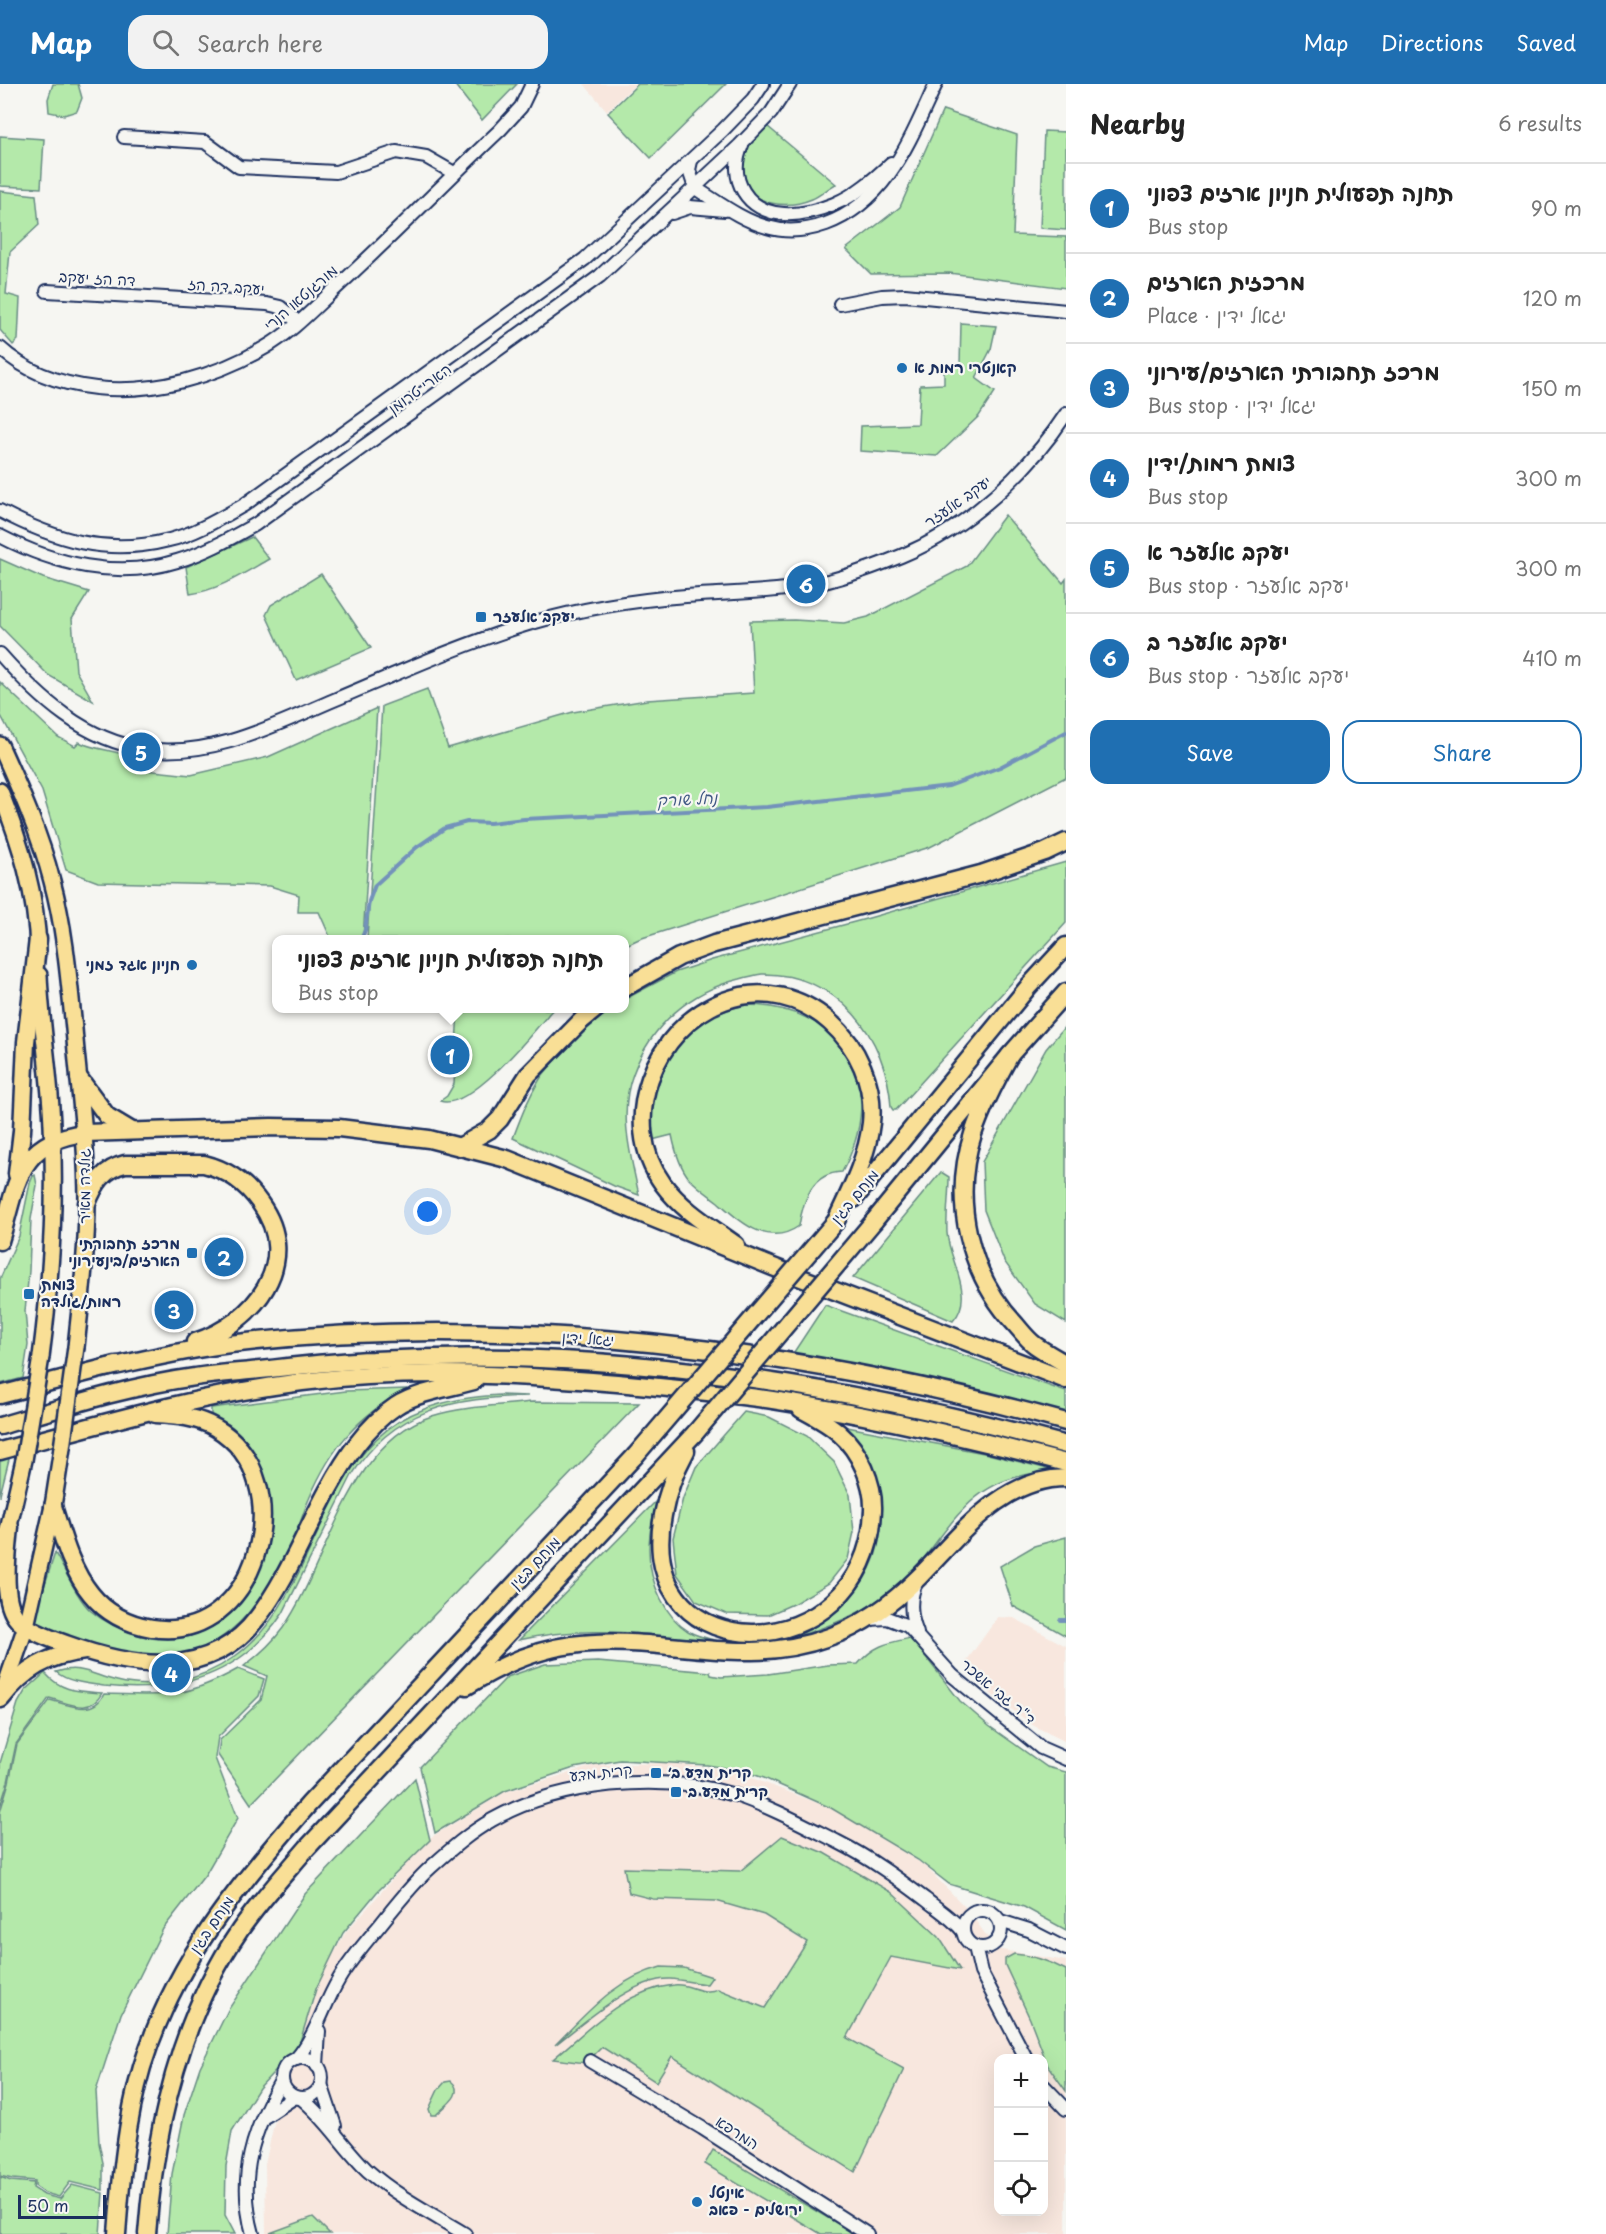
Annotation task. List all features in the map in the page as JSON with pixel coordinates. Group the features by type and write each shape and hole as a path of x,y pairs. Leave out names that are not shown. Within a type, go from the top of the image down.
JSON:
{"highway":[{"path":"629,985 680,957 714,944 981,874 1037,855 1066,842"},
{"path":"15,1190 22,1131 27,1032 38,939"},
{"name":"מנחם בגין","path":"117,2234 129,2130 142,2068 164,2010 190,1956 222,1908 309,1804 635,1456 836,1221 1029,986 1066,946"},
{"name":"מנחם בגין","path":"147,2234 152,2183 162,2122 175,2068 196,2012 216,1970 240,1930 268,1894 423,1724 675,1463 696,1432 1010,1055 1066,992"},
{"path":"773,1267 738,1246 683,1206 663,1184 651,1163 645,1143 644,1102 655,1066 674,1035 702,1011 726,1000 752,995 775,995 797,1001 816,1011 837,1028 860,1058 872,1102 871,1122 856,1179 836,1221"},
{"path":"461,1146 489,1130 500,1119 528,1075 590,1013"},
{"path":"1010,1055 972,1134 964,1173 964,1212 972,1253 986,1287 1008,1317 1034,1344 1066,1364"},
{"path":"79,1078 107,1116 132,1131"},
{"path":"0,1241 15,1190 29,1160 37,1150 53,1140 85,1133 271,1127 339,1128 387,1132 461,1146 507,1159 773,1267 1066,1380"},
{"path":"0,1395 105,1368 214,1335 238,1321 261,1298 268,1284 274,1268 274,1237 264,1209 246,1186 226,1171 204,1164 136,1163 116,1166 98,1180 87,1203"},
{"name":"יגאל ידין","path":"105,1368 229,1344 321,1336 444,1333 541,1336 682,1347 800,1364 903,1383 1066,1422"},
{"name":"יגאל ידין","path":"0,1426 107,1395 194,1377 373,1360 438,1358 591,1362 769,1381 964,1419 1066,1445"},
{"path":"0,1450 223,1394 304,1382 396,1375 495,1376 568,1379 706,1391 777,1401 942,1431 1066,1463"},
{"path":"10,1527 8,1598 15,1616 26,1626 85,1651 131,1663 157,1665 182,1663 202,1657 227,1645 244,1633 268,1603 339,1470 355,1447 382,1416 414,1398 495,1376"},
{"path":"675,1463 661,1528 660,1551 666,1578 677,1599 692,1613 710,1624 749,1634 783,1629 820,1614 840,1596 857,1574 873,1528 874,1502 870,1482 860,1460 841,1434 820,1419 777,1401"},
{"path":"53,1506 67,1550 89,1592 118,1618 139,1626 160,1629 185,1627 207,1619 223,1608 246,1580 258,1548 262,1530 262,1507 254,1473 243,1453 230,1438 215,1427 193,1419 170,1415 136,1414"},
{"path":"423,1724 445,1702 467,1686 516,1660 543,1650 603,1643 715,1652 760,1652 808,1644 830,1637 863,1621 886,1606 919,1577 968,1525 996,1501 1027,1485 1066,1478"},
{"path":"1,1700 19,1678 34,1666 64,1655 85,1651"}],"main road":[{"name":"גולדה מאיר","path":"0,745 29,811 52,881 61,929 85,1133 87,1203 76,1347 53,1506 26,1626 1,1700"},
{"name":"גולדה מאיר","path":"0,791 25,865 35,907 39,988 49,1074 54,1210 49,1297 41,1357 24,1460 10,1527 0,1561"}],"street":[{"name":"מורגנטאו הנרי","path":"0,348 24,366 47,377 67,383 113,390 161,386 212,373 268,346 363,263 500,130 521,107 532,84"},
{"name":"הארי טרומן","path":"0,511 59,538 93,545 133,547 170,540 212,523 244,505 578,265 620,229 691,160 753,99 763,84"},
{"name":"הארי טרומן","path":"0,536 52,559 90,568 134,569 177,562 222,543 256,524 600,276 668,214 771,113 790,84"},
{"path":"668,214 690,207 719,208 769,228 797,231 830,222 851,212 874,193 897,165 936,84"},
{"path":"124,137 205,142 239,166 336,172 396,152 426,157 454,173"},
{"path":"744,140 736,166 736,176 742,192 767,211 782,214 797,214 814,210 847,198 876,177 905,150"},
{"path":"691,160 689,170 695,188 737,214"},
{"name":"דה הז יעקב","path":"46,291 146,297"},
{"path":"840,304 882,296 905,295 1066,311"},
{"name":"יעקב דה הז","path":"146,297 267,304 280,308 298,322"},
{"name":"יעקב אלעזר","path":"0,654 39,694 62,713 87,730 115,742 146,749 181,750 219,745 261,730 471,643 531,623 593,609 654,599 795,588 850,575 905,554 957,525 1005,487 1048,441 1066,414"},
{"name":"ד\"ר גבי אשכר","path":"919,1577 913,1590 912,1611 913,1622 919,1637"},
{"name":"ד\"ר גבי אשכר","path":"863,1621 877,1618 896,1620 908,1626 953,1676 1041,1748 1066,1759"},
{"name":"קרית מדע","path":"296,2060 311,2039 339,1978 403,1896 429,1869 454,1846 494,1819 529,1803 563,1792 598,1786 632,1784 692,1787 714,1790 757,1803 885,1868 946,1913 963,1931"},
{"path":"1024,1928 1011,1929 1001,1934 994,1944 981,1947 968,1941 963,1931 968,1917 975,1911 984,1910 992,1912 1000,1921 1024,1928 1066,1949"},
{"name":"קרית מדע","path":"946,1913 968,1917"},
{"path":"1000,1921 1001,1934"},
{"path":"981,1947 980,1968 1024,2054"},
{"name":"קרית מדע","path":"317,2066 318,2040 323,2013"},
{"path":"253,2234 247,2214 246,2173 251,2149 287,2065 296,2060 308,2060 317,2066 331,2116 340,2138"},
{"name":"המרפא","path":"590,2061 702,2128 867,2234"},
{"path":"282,2079 286,2090 326,2120 358,2161 381,2181 465,2234"},
{"path":"263,2119 273,2110 298,2098 313,2095 321,2084"},
{"path":"1048,2091 1066,2109"}],"shaded area":[{"path":"584,84 636,84 607,111"},
{"path":"998,1617 1014,1618 1066,1646 1066,1742 1034,1726 991,1694 965,1663"},
{"path":"666,1763 728,1769 836,1810 924,1865 968,1910 996,1949 1066,1961 1066,2234 266,2234 265,2164 274,2124 315,1988 345,1933 428,1839 505,1792 596,1765"}],"green space":[{"path":"53,84 78,84 82,98 77,111 64,115 49,112 48,99"},
{"path":"454,84 517,84 482,120"},
{"path":"638,84 726,84 651,158 608,113"},
{"path":"943,110 1017,135 1013,235 1066,237 1066,288 949,273 871,274 846,249 900,207"},
{"path":"767,126 836,184 815,198 793,204 772,203 755,195 744,179 742,158 750,143"},
{"path":"1044,131 1066,132 1066,230 1040,228"},
{"path":"0,136 44,139 41,188 0,186"},
{"path":"0,191 36,195 39,225 10,252 6,294 20,298 18,340 13,345 0,330"},
{"path":"961,323 996,326 991,349 976,378 995,392 979,416 937,456 860,451 861,426 918,424 920,385 944,384 944,365 960,365"},
{"path":"1005,515 1063,583 1066,579 1066,777 930,847 629,944 629,935 367,935 382,706 427,689 448,748 573,712 647,700 754,693 750,621 794,620 844,623 868,617 967,566"},
{"path":"252,537 269,559 221,585 190,594 186,567"},
{"path":"0,559 43,578 89,592 72,619 76,671 93,701 48,675 0,626"},
{"path":"321,574 371,648 296,680 266,615 271,605"},
{"path":"0,682 58,737 75,746 79,742 125,755 133,758 144,770 191,775 268,757 377,708 363,935 329,935 319,912 298,912 299,895 270,886 98,882 66,870 42,791 0,714"},
{"path":"1066,862 1066,923 896,1110 891,1107 880,1056 868,1033 853,1014 835,997 813,984 789,977 762,974 722,985 689,1001 662,1026 650,1040 641,1056 633,1074 626,1104 627,1135 639,1195 614,1186 513,1138 525,1108 545,1072 607,1013 629,1013 629,997 676,972 712,960"},
{"path":"746,1005 780,1009 809,1019 832,1036 849,1057 858,1082 861,1110 855,1140 842,1172 823,1177 816,1183 806,1198 799,1226 788,1232 776,1234 756,1230 746,1224 692,1181 680,1163 672,1135 652,1140 652,1098 659,1075 672,1053 688,1034 707,1019"},
{"path":"458,1013 549,1013 501,1067 484,1082 468,1094 453,1101 440,1101 447,1096 454,1084"},
{"path":"1066,1025 1066,1323 1035,1304 1004,1261 984,1210 982,1162 1046,1049"},
{"path":"941,1172 949,1177 947,1233 962,1290 962,1301 953,1321 853,1278"},
{"path":"35,1175 37,1185 31,1219 25,1311 28,1345 23,1378 0,1384 0,1279 19,1236 30,1183"},
{"path":"825,1305 1066,1392 1066,1413 792,1355"},
{"path":"407,1389 374,1410 337,1448 318,1480 296,1533 260,1598 240,1622 218,1640 192,1652 163,1656 128,1654 81,1643 33,1621 55,1553 76,1591 91,1611 118,1627 157,1639 196,1634 214,1625 230,1613 254,1581 265,1556 271,1522 266,1488 252,1452 233,1428 211,1417 211,1408 346,1391"},
{"path":"500,1395 528,1396 476,1400 428,1411 407,1421 369,1452 352,1475 283,1613 266,1635 248,1652 227,1666 182,1683 131,1688 72,1680 56,1672 73,1669 132,1684 163,1684 208,1672 234,1657 273,1618 294,1583 350,1471 369,1446 392,1426 420,1411 456,1400"},
{"path":"532,1402 639,1403 251,1804 218,1755 220,1740 261,1700 267,1676 244,1666 255,1658 283,1628 299,1602 343,1508 360,1478 380,1451 403,1430 432,1416 469,1408"},
{"path":"744,1412 769,1417 807,1436 834,1462 850,1495 854,1532 848,1559 829,1583 795,1603 768,1615 727,1614 696,1601 677,1574 673,1538 683,1498 696,1467"},
{"path":"842,1426 984,1453 1056,1471 1033,1473 1014,1478 983,1492 957,1516 910,1577 870,1606 833,1624 792,1638 830,1616 847,1601 871,1566 878,1546 881,1524 878,1498"},
{"path":"10,1455 0,1495 0,1458"},
{"path":"658,1499 651,1524 649,1549 652,1574 661,1599 672,1616 688,1631 728,1643 623,1632 571,1632 519,1640"},
{"path":"1066,1537 1066,1636 1013,1606 1000,1566 1034,1546"},
{"path":"911,1638 960,1701 989,1726 1047,1767 1066,1772 1066,1930 1024,1907 949,1884 918,1860 831,1808 764,1778 740,1770 707,1765 620,1760 574,1768 505,1791 435,1833 420,1767 507,1677 545,1664 598,1662 710,1672 711,1675 721,1677 768,1674 828,1665 858,1664 882,1646"},
{"path":"238,1669 264,1679 259,1696 218,1737 215,1758 238,1818 205,1875 163,1929 121,2014 96,2091 99,2143 103,2163 103,2190 70,2182 59,2197 45,2193 35,2186 35,2181 0,2176 0,1812 17,1744 50,1700 80,1708 94,1705 104,1694 176,1693 208,1684"},
{"path":"45,1673 64,1687 102,1693 97,1700 85,1706 71,1705 49,1698 16,1744 0,1807 0,1763 18,1703 25,1691"},
{"path":"415,1778 430,1840 377,1892 343,1933 316,1989 299,2045 259,2088 232,2131 226,2166 225,2215 235,2234 167,2234 172,2174 184,2115 200,2067 228,2010 305,1894"},
{"path":"782,1836 824,1853 891,1892 939,1937 960,1970 891,1957 847,2038 904,2069 855,2172 672,2056 656,2082 602,2047 586,2063 553,2059 608,2013 639,1994 656,1988 680,1985 706,1991 718,1989 765,2008 807,1942 764,1915 716,1901 653,1899 629,1893 624,1868 740,1871"},
{"path":"1014,1954 1028,1956 1066,1970 1066,2091 1048,2066 1048,2054 1043,2054 1005,1965 1005,1959"},
{"path":"661,1967 684,1968 712,1977 707,1984 670,1979 640,1986 609,2003 555,2045 616,1988 645,1972"},
{"path":"451,2081 455,2086 455,2095 436,2115 431,2115 429,2109 438,2090 445,2082"},
{"path":"713,2150 855,2234 821,2234 705,2164"},
{"path":"0,2177 11,2181 34,2183 33,2188 44,2195 60,2199 72,2185 103,2193 100,2234 0,2234"},
{"path":"313,2217 330,2234 270,2233"}],"waterway":[{"name":"נחל שורק","path":"363,935 369,901 375,885 417,847 445,828 467,822 490,823 524,819 767,807 949,786 1000,767 1066,732"},
{"path":"1060,1620 1066,1620"}],"place":[{"name":"קאנטרי רמות א","path":"902,368"},
{"name":"יעקב אלעזר ב","path":"806,584"},
{"name":"יעקב אלעזר","path":"481,617"},
{"name":"יעקב אלעזר א","path":"141,752"},
{"name":"חניון אגד זמני","path":"192,965"},
{"name":"תחנה תפעולית חניון ארזים צפוני","path":"450,1055"},
{"name":"מרכז תחבורתי הארזים/בינעירוני","path":"192,1253"},
{"name":"מרכזית הארזים","path":"224,1257"},
{"name":"צומת רמות/גולדה","path":"29,1294"},
{"name":"מרכז תחבורתי הארזים/עירוני","path":"174,1310"},
{"name":"צומת רמות/ידין","path":"171,1673"},
{"name":"קרית מדע ב׳","path":"656,1773"},
{"name":"קרית מדע ב","path":"676,1792"},
{"name":"אינטל ירושלים - פאב","path":"697,2202"}]}
